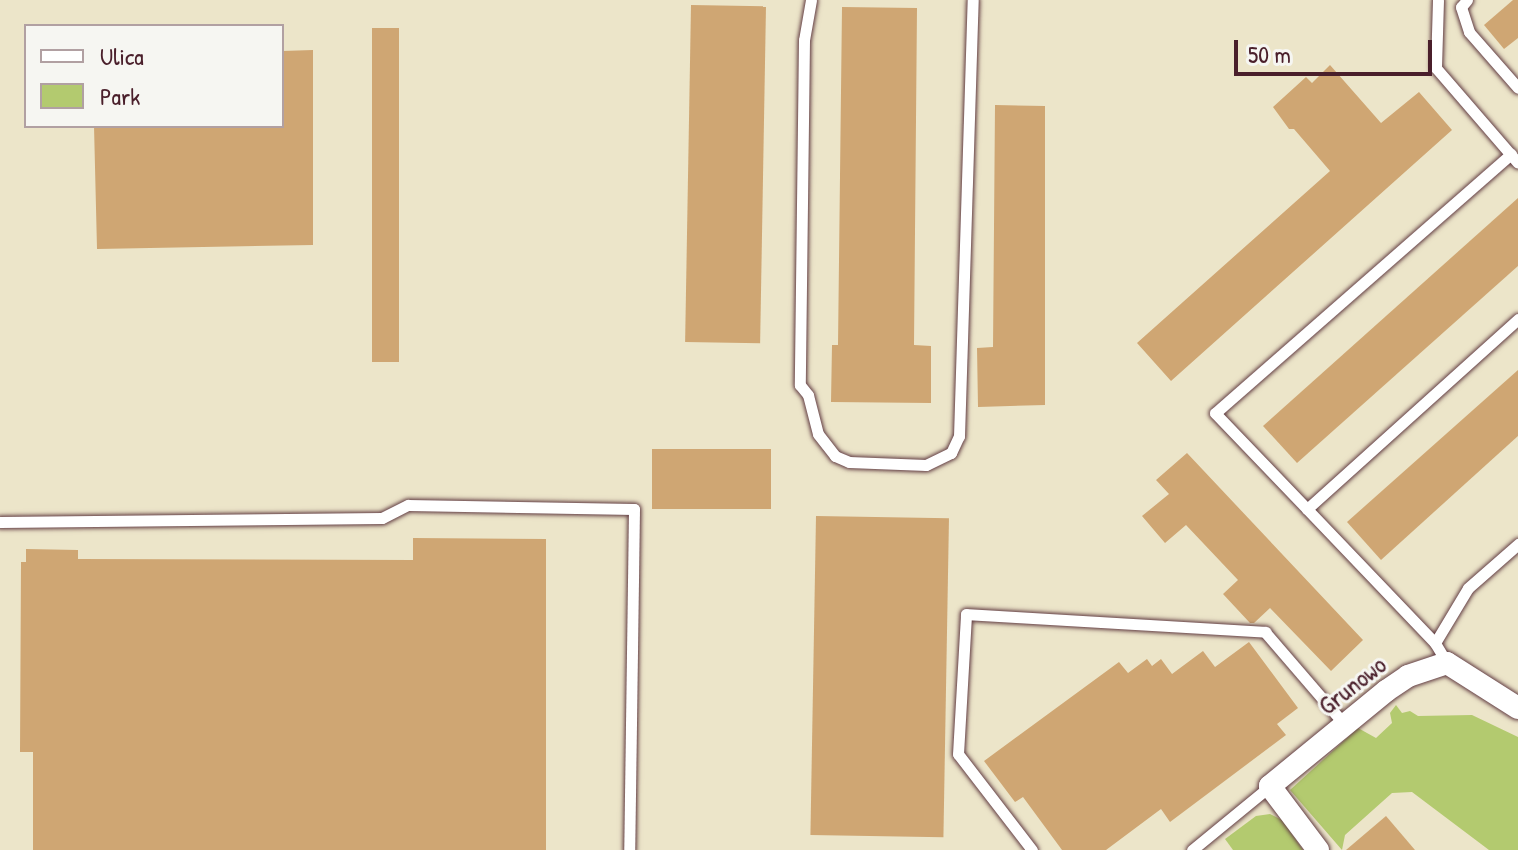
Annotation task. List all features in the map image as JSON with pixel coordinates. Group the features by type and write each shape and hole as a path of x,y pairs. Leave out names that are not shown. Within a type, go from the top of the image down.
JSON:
{"street":[{"path":"1447,663 1518,708"},
{"name":"Grunowo","path":"1270,786 1408,676 1447,663"},
{"path":"1270,786 1318,850"}],"lane":[{"path":"811,0 804,40 800,385 808,395 824,446 835,456 849,462 926,465 951,453 959,436 973,0"},
{"path":"1438,0 1436,68 1514,158 1215,413 1435,643 1447,663"},
{"path":"1467,0 1461,7 1469,32 1518,88"},
{"path":"1307,509 1518,319"},
{"path":"0,522 382,518 408,505 634,509 629,850"},
{"path":"1435,643 1468,588 1518,544"},
{"path":"1032,850 958,754 966,614 1265,632 1345,725"},
{"path":"1192,850 1270,786"}],"green space":[{"path":"1396,705 1402,713 1410,711 1418,716 1472,715 1518,737 1518,850 1489,850 1412,792 1392,793 1345,835 1342,850 1290,790 1358,728 1376,738 1392,723 1390,713"},
{"path":"1270,814 1282,820 1303,850 1233,850 1225,839 1256,816"}],"building":[{"path":"1513,0 1518,0 1518,38 1504,49 1484,25"},
{"path":"691,5 766,6 760,343 685,342"},
{"path":"842,7 917,8 914,345 931,346 931,403 831,402 832,345 838,345"},
{"path":"372,28 399,28 399,362 372,362"},
{"path":"313,50 313,245 97,249 94,128 284,128 284,51"},
{"path":"1330,65 1381,123 1419,92 1452,130 1171,381 1137,343 1330,171 1294,129 1289,129 1273,107 1306,77 1312,83"},
{"path":"995,105 1045,106 1045,405 978,407 977,348 993,347"},
{"path":"1518,198 1518,266 1297,463 1263,426"},
{"path":"1518,370 1518,436 1381,560 1347,522"},
{"path":"652,449 771,449 771,509 652,509"},
{"path":"1187,453 1363,640 1331,671 1270,608 1250,623 1223,594 1238,580 1186,525 1165,543 1142,516 1169,494 1156,480"},
{"path":"816,516 949,518 943,837 810,835"},
{"path":"413,538 546,539 546,850 33,850 33,752 20,752 21,562 26,562 26,549 78,550 78,559 413,560"},
{"path":"1249,642 1298,708 1277,724 1286,735 1170,822 1161,809 1106,850 1062,850 1023,797 1015,802 984,761 1119,662 1128,673 1147,659 1152,666 1161,659 1172,674 1203,651 1215,667"},
{"path":"1386,816 1415,850 1346,850"}]}
